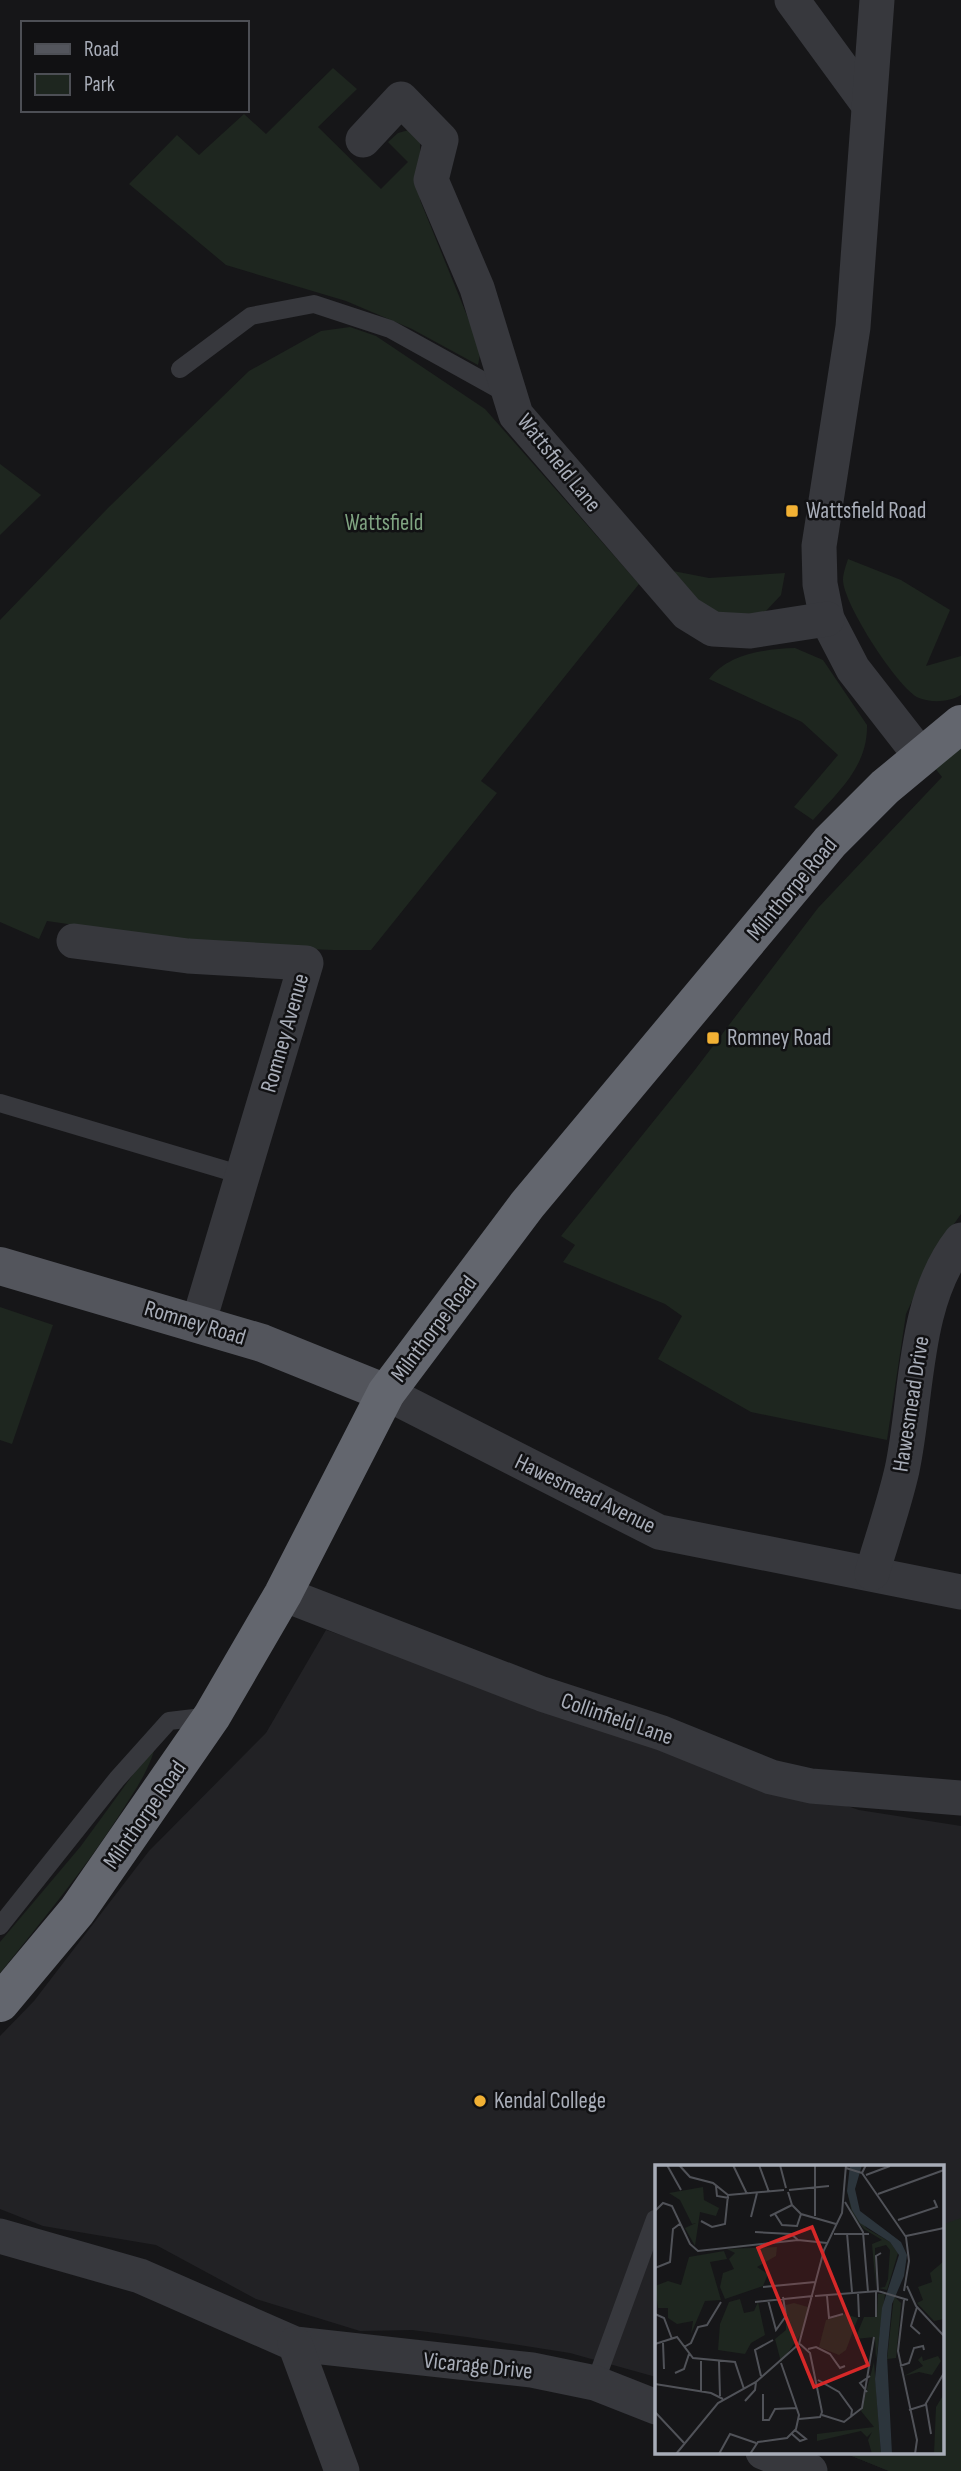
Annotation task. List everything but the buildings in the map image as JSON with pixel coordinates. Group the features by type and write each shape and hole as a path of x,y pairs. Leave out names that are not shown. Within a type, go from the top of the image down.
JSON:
{"highway":[{"name":"Milnthorpe Road","path":"0,2003 77,1911 212,1716 283,1594 386,1393 527,1205 830,842 920,755 961,724"}],"main road":[{"name":"Romney Road","path":"0,1266 293,1354 386,1393"}],"street":[{"path":"877,0 853,327 819,546 820,584 827,619 853,668 920,755"},
{"path":"801,1 868,104"},
{"name":"Wattsfield Lane","path":"363,140 401,99 441,140 431,180 477,288 516,415 687,613 713,629 750,631 827,619"},
{"name":"Romney Avenue","path":"74,941 188,956 306,963 198,1324"},
{"name":"Hawesmead Drive","path":"872,1573 901,1471 925,1319 946,1259 961,1240"},
{"name":"Hawesmead Avenue","path":"386,1393 659,1532 961,1592"},
{"name":"Collinfield Lane","path":"283,1594 542,1694 662,1733 771,1777 811,1786 961,1798"},
{"name":"Vicarage Drive","path":"0,2236 140,2276 295,2344 532,2370 595,2383 655,2407"},
{"path":"295,2344 342,2471"},
{"path":"768,2454 810,2471"}],"lane":[{"path":"180,369 251,316 314,304 390,329 510,396"},
{"path":"0,1103 242,1175"},
{"path":"0,1926 117,1779 169,1721 212,1716"},
{"path":"595,2383 655,2219"}],"shaded area":[{"name":"Kendal College","path":"326,1630 859,1810 961,1826 961,2471 889,2471 847,2454 944,2454 944,2165 655,2165 655,2377 570,2353 467,2337 412,2330 360,2331 256,2299 156,2245 43,2226 0,2209 0,2036 34,2001 149,1851 266,1733"}],"green space":[{"path":"333,68 357,89 318,127 381,189 408,162 388,142 398,133 409,130 420,139 420,200 481,350 478,365 412,329 346,301 226,265 129,184 177,135 199,155 244,114 266,134"},
{"name":"Wattsfield","path":"350,327 376,336 485,409 639,584 481,781 497,793 371,950 208,942 47,921 39,939 0,922 0,620 108,508 249,371 321,331"},
{"path":"0,464 41,495 0,535"},
{"path":"848,559 901,580 950,610 926,666 961,656 961,695 946,700 924,700 898,679 873,644 845,591 843,580"},
{"path":"668,570 709,578 785,573 781,595 765,612 726,618 698,606"},
{"path":"795,648 823,660 867,725 863,753 857,765 842,788 813,820 794,807 838,755 802,722 709,679 736,658"},
{"path":"961,738 961,1214 935,1251 906,1314 887,1440 751,1412 658,1359 682,1316 665,1304 563,1262 575,1245 561,1236 694,1071 818,908 942,777 931,763"},
{"path":"0,1307 53,1325 12,1444 0,1440"},
{"path":"156,1743 141,1780 106,1835 0,1973 0,1942 81,1846"},
{"path":"961,2218 961,2471 889,2471 847,2454 944,2454 944,2224"}],"place":[{"name":"Wattsfield Road","path":"792,511"},
{"name":"Romney Road","path":"713,1038"},
{"name":"Kendal College","path":"480,2101"}]}
